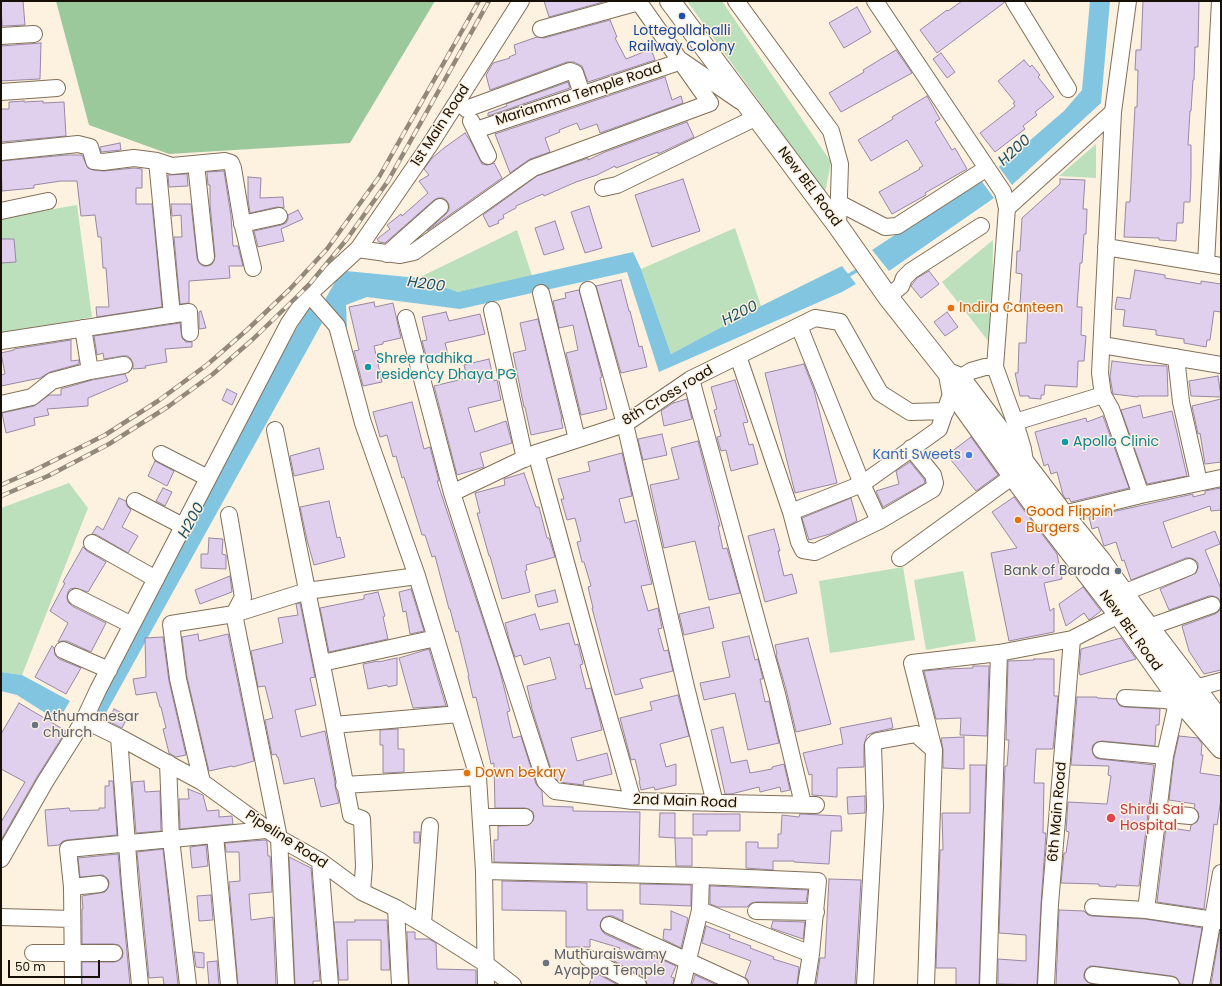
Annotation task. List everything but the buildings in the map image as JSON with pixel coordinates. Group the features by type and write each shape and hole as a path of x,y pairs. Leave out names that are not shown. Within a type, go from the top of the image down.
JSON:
{"main road":[{"name":"New BEL Road","path":"670,1 838,226 882,289 954,381 1019,470 1044,518 1183,696 1221,748"},
{"name":"New BEL Road","path":"1019,470 1063,514 1101,561 1149,627 1183,696 1221,722"}],"street":[{"name":"1st Main Road","path":"1,859 45,782 84,720 98,690 289,323 309,294 358,249 460,107 521,1"},
{"path":"358,249 400,255 414,252 533,168 710,103 639,1 541,29"},
{"path":"736,1 830,131 840,164 838,226"},
{"path":"875,1 1003,192 1007,208 995,367 1023,449 1019,470 900,558"},
{"path":"1014,1 1068,89"},
{"path":"1128,1 1113,112 1100,373 1103,395 1112,408 1141,495"},
{"path":"1106,247 1214,265 1220,1"},
{"path":"1,36 34,34"},
{"path":"603,188 617,185 752,112 682,61"},
{"name":"Mariamma Temple Road","path":"476,130 682,61"},
{"path":"488,156 476,130 460,107 570,71 575,73 582,94"},
{"path":"1,92 57,88"},
{"path":"1007,208 1113,112"},
{"path":"1,152 78,144 90,147 94,161 103,162 134,158 157,161 172,166 225,161 231,163 242,224 253,268"},
{"path":"157,161 172,315"},
{"path":"196,164 206,257"},
{"path":"839,203 885,227 897,226 989,171"},
{"path":"1,211 48,201"},
{"path":"387,254 440,207"},
{"path":"242,224 279,216"},
{"path":"882,289 901,286 904,278 911,271 981,226"},
{"path":"588,290 625,424 686,687 715,803"},
{"path":"541,293 577,439"},
{"path":"309,294 336,326 363,423 417,576 478,777 484,871 486,985"},
{"path":"492,310 530,456 596,672 633,801"},
{"path":"1,341 189,312 190,333"},
{"path":"406,318 452,493"},
{"name":"8th Cross road","path":"452,493 530,456 625,424 691,379 815,318 840,322 880,393 910,412 946,411"},
{"path":"798,326 862,484 879,521"},
{"path":"83,328 90,371"},
{"path":"1102,345 1221,366"},
{"path":"738,356 791,512 799,542 803,550 814,552 879,521 933,489 935,483 933,475 911,448"},
{"path":"1176,357 1181,402 1199,482"},
{"path":"1,404 32,397 52,381 90,371 124,365"},
{"path":"791,512 862,484 939,429 946,411 954,381 970,371 985,367 995,367"},
{"name":"2nd Main Road","path":"452,493 545,781 555,791 633,801 810,805 691,379"},
{"path":"1015,422 1103,395"},
{"path":"275,430 322,663 344,785 351,815 362,819 364,866 362,892"},
{"path":"161,454 208,478"},
{"path":"1063,514 1221,478"},
{"path":"135,501 183,526"},
{"path":"229,515 243,597 234,614 273,834 286,985"},
{"path":"92,543 156,579"},
{"path":"1123,592 1189,567"},
{"path":"202,782 178,679 171,624 234,614 307,591 417,576"},
{"path":"76,597 132,625"},
{"path":"1149,627 1212,605"},
{"path":"926,985 934,750 912,663 999,653 1072,639 1119,615"},
{"path":"322,663 436,638"},
{"name":"6th Main Road","path":"1046,985 1050,904 1072,639"},
{"path":"63,650 109,670"},
{"path":"988,985 999,653"},
{"path":"1125,698 1165,700 1183,696 1221,681"},
{"path":"1146,910 1165,756 1183,696"},
{"path":"334,725 459,714"},
{"name":"Pipeline Road","path":"84,720 120,736 202,782 273,834 320,861 362,892 396,908 423,924 486,964 510,984"},
{"path":"865,985 875,807 873,745 877,741 916,734 934,750"},
{"path":"120,736 130,884 140,985"},
{"path":"1102,750 1165,756"},
{"path":"168,764 171,839 188,985"},
{"path":"344,785 478,777"},
{"path":"1158,813 1190,816"},
{"path":"480,817 525,817"},
{"path":"423,924 430,826"},
{"path":"73,985 72,887 68,849 215,834 273,834"},
{"path":"215,834 229,985"},
{"path":"320,861 330,985"},
{"path":"484,871 701,876 818,881 816,912 806,985"},
{"path":"1202,985 1217,920 1221,873"},
{"path":"682,985 700,910 701,876"},
{"path":"72,887 100,884"},
{"path":"1094,907 1146,910 1217,920"},
{"path":"396,908 400,985"},
{"path":"700,910 811,954"},
{"path":"756,911 816,912"},
{"path":"1,916 72,919"},
{"path":"609,925 740,985"},
{"path":"33,953 114,953"},
{"path":"588,958 638,985"},
{"path":"1093,975 1171,985"}],"green space":[{"path":"56,1 435,1 350,143 169,154 89,125"},
{"path":"687,1 722,1 831,162 825,193"},
{"path":"1096,144 1096,178 1059,176"},
{"path":"77,205 92,317 1,334 1,218"},
{"path":"735,228 761,306 671,354 641,269"},
{"path":"517,230 532,276 458,292 418,278"},
{"path":"993,240 992,346 942,282"},
{"path":"69,483 88,508 22,675 1,672 1,508"},
{"path":"903,567 915,640 830,653 819,581"},
{"path":"963,571 976,641 926,650 914,580"}],"water":[{"path":"1090,1 1110,1 1101,103 1012,185 999,167 1064,111 1082,90"},
{"path":"980,179 994,198 889,271 872,250"},
{"path":"633,252 641,269 671,354 761,306 842,266 856,284 842,292 659,372 627,272 460,309 367,297 346,305 347,328 323,303 343,268 346,271 418,278 458,292"},
{"path":"309,307 322,323 102,720 93,711 282,353"},
{"path":"1,672 22,675 70,701 58,721 17,695 1,691"}],"waterway":[{"name":"H200","path":"846,277 861,268"}],"railway":[{"path":"1,485 35,470 105,435 158,401 208,364 290,289 327,249 379,177 479,1"},
{"path":"1,496 48,476 109,444 169,406 213,374 252,340 308,286 347,239 388,181 489,1"}],"place":[{"name":"Lottegollahalli Railway Colony","path":"682,16"},
{"name":"Indira Canteen","path":"951,308"},
{"name":"Shree radhika residency Dhaya PG","path":"368,367"},
{"name":"Apollo Clinic","path":"1065,442"},
{"name":"Kanti Sweets","path":"969,455"},
{"name":"Good Flippin' Burgers","path":"1018,520"},
{"name":"Bank of Baroda","path":"1118,571"},
{"name":"Athumanesar church","path":"35,725"},
{"name":"Down bekary","path":"467,773"},
{"name":"Shirdi Sai Hospital","path":"1111,818"},
{"name":"Muthuraiswamy Ayappa Temple","path":"546,963"}]}
